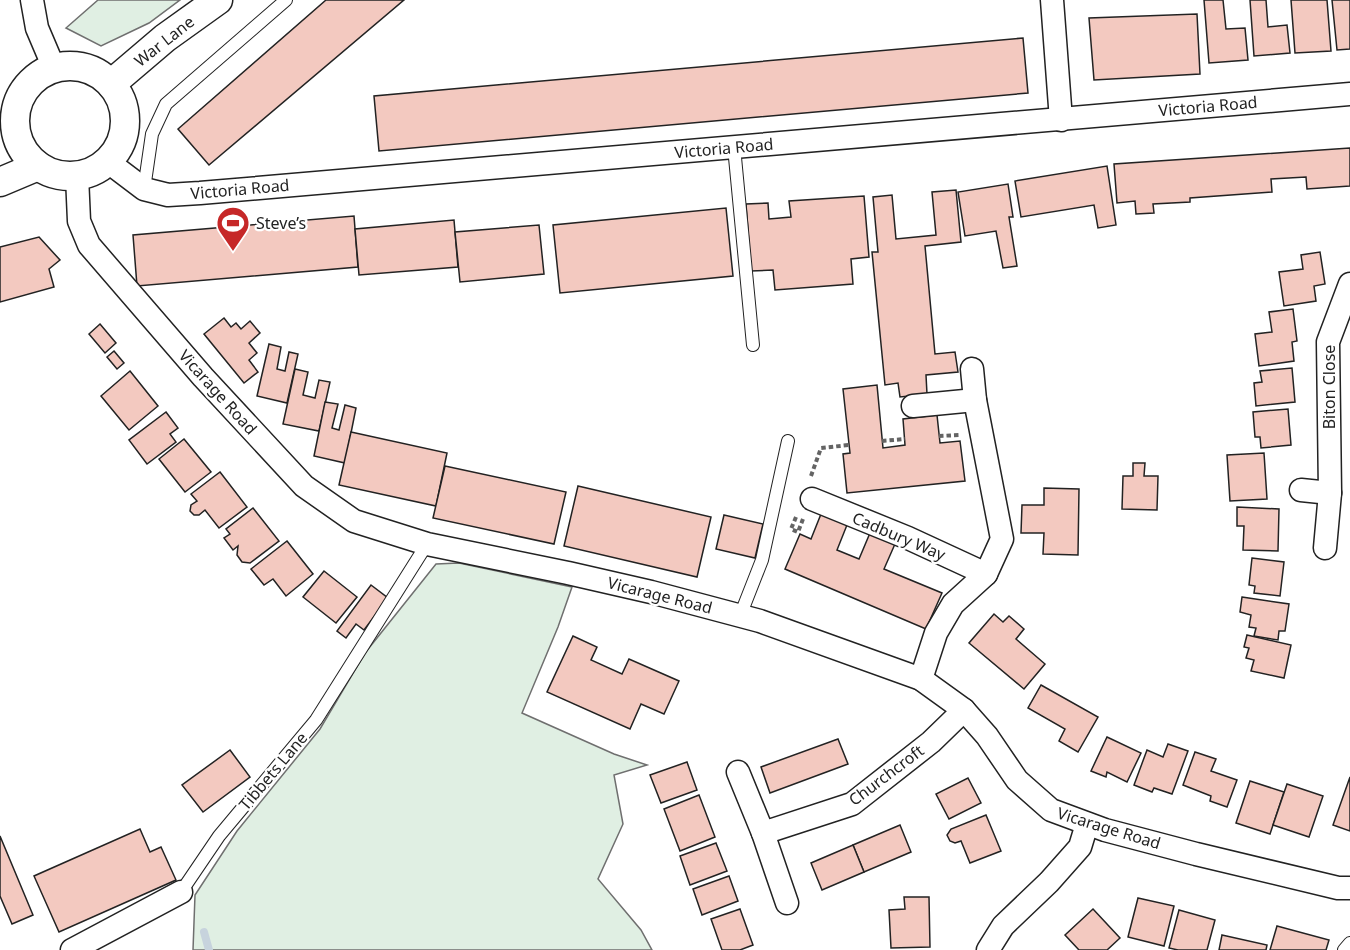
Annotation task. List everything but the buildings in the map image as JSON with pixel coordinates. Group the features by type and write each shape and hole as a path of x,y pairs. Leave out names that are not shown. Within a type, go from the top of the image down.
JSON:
{"street":[{"path":"32,0 37,28 54,68"},
{"path":"1052,0 1061,120"},
{"name":"War Lane","path":"111,84 204,4"},
{"path":"69,66 85,68 99,74 111,84 120,98 125,115 124,132 118,148 107,161 93,171 77,176 50,173 38,166 27,156 15,130 7,120 27,86 39,75 54,68 69,66"},
{"name":"Victoria Road","path":"107,161 144,189 168,195 1350,94"},
{"path":"0,182 38,166"},
{"name":"Vicarage Road","path":"77,176 79,221 89,245 202,376 304,486 354,521 427,544 610,582 760,621 921,679 964,710 987,736 1017,780 1051,810 1087,824 1208,857 1338,888 1350,888"},
{"name":"Biton Close","path":"1325,548 1329,493 1328,342 1350,284"},
{"path":"921,679 936,633 953,604 986,574 1002,539 975,400 972,369"},
{"path":"913,406 975,400"},
{"path":"1301,490 1329,493"},
{"name":"Cadbury Way","path":"812,499 908,538 986,574"},
{"name":"Churchcroft","path":"763,834 852,804 931,741 964,710"},
{"path":"738,772 787,903"},
{"path":"988,950 1003,926 1049,882 1080,847 1087,824"},
{"name":"Tibbets Lane","path":"72,950 181,892"}],"lane":[{"path":"144,189 152,134 166,104 286,0"},
{"path":"734,147 753,345"},
{"path":"740,616 762,560 788,441"},
{"name":"Tibbets Lane","path":"181,892 219,836 316,720 427,544"},
{"path":"1344,950 1350,943"}],"path":[{"path":"882,441 905,439"}],"green space":[{"path":"98,0 180,0 149,23 101,46 66,28"},
{"path":"459,563 572,587 522,713 614,754 647,765 614,775 623,824 598,879 641,930 652,950 193,950 195,895 237,831 320,729 365,653 436,564"}],"waterway":[{"path":"204,932 209,950"}],"place":[{"name":"Steve’s","path":"233,252"}]}
